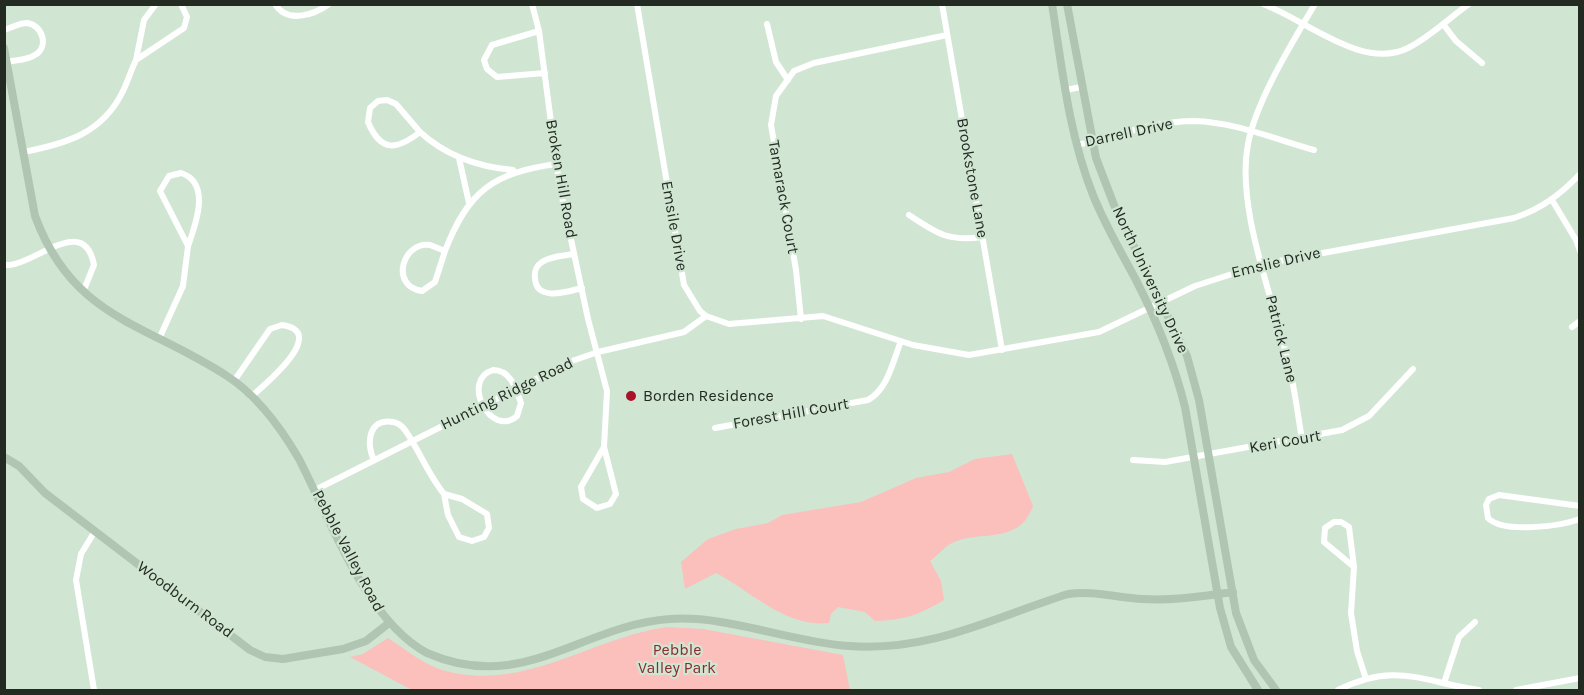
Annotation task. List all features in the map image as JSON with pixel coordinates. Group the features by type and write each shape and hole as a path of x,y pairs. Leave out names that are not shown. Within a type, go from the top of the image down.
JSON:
{"street":[{"path":"23,152 71,141 92,129 114,108 136,60 144,20 156,4"},
{"path":"136,60 184,28 187,17 181,4"},
{"path":"275,4 284,13 301,16 317,12 329,4"},
{"name":"Broken Hill Road","path":"532,4 539,31 556,164 574,254 607,391 604,447"},
{"name":"Emsile Drive","path":"637,4 684,285 706,316"},
{"name":"Brookstone Lane","path":"942,4 1002,350"},
{"name":"North University Drive","path":"1052,4 1077,145 1101,215 1149,308 1177,375 1218,594 1232,647 1258,690"},
{"name":"North University Drive","path":"1066,4 1092,141 1114,205 1162,302 1190,366 1199,400 1242,634 1257,665 1276,690"},
{"path":"1263,4 1358,51 1381,55 1406,50 1469,4"},
{"name":"Patrick Lane","path":"1302,439 1287,357 1246,191 1245,161 1251,132 1261,105 1315,4"},
{"path":"4,30 21,24 33,25 41,32 43,41 41,49 33,57 7,62"},
{"path":"767,24 776,62 788,80"},
{"path":"1443,24 1456,41 1482,63"},
{"path":"539,31 492,45 484,60 490,73 500,78 545,73"},
{"name":"Tamarack Court","path":"801,319 796,270 771,125 776,96 794,71 814,63 947,35"},
{"name":"Pebble Valley Road","path":"4,48 35,216 50,249 68,276 83,292 108,312 196,357 234,381 251,397 287,439 367,593 389,623 411,643 443,661 478,670 501,670 547,661 630,627 657,620 696,619 829,644 881,647 936,640 1080,592 1143,599 1233,592"},
{"path":"1066,90 1081,87"},
{"path":"420,132 399,147 388,146 369,127 368,111 378,101 392,101 420,132 459,158 482,166 517,171"},
{"name":"Darrell Drive","path":"1077,145 1165,123 1188,121 1223,124 1314,150"},
{"path":"459,158 470,203"},
{"path":"445,251 427,244 414,248 408,254 403,269 405,284 412,289 422,291 431,287 435,282 455,226 470,203 489,185 517,171 556,164"},
{"path":"159,339 183,286 188,246 198,216 198,192 192,179 177,173 165,179 160,191 188,246"},
{"name":"Emslie Drive","path":"901,341 950,353 969,355 1099,332 1195,286 1263,264 1506,221 1526,214 1552,200 1580,174"},
{"path":"1552,200 1580,251"},
{"path":"909,215 946,237 962,240 982,237"},
{"path":"4,265 24,263 67,241 79,243 87,250 94,265 83,292"},
{"path":"574,254 544,261 536,270 535,280 538,287 549,294 582,288"},
{"path":"706,316 729,324 823,316 901,341"},
{"name":"Hunting Ridge Road","path":"315,490 515,389 598,352 684,332 706,316"},
{"path":"1572,327 1580,321"},
{"path":"234,381 270,329 282,325 294,330 299,343 297,350 251,397"},
{"name":"Forest Hill Court","path":"715,428 868,400 878,394 884,385 901,341"},
{"name":"Keri Court","path":"1133,460 1156,462 1209,455 1302,439 1355,425 1380,406 1413,369"},
{"path":"498,370 506,374 515,389 522,406 512,421 501,423 495,420 484,405 477,385 481,377 488,372 498,370"},
{"path":"374,460 369,447 369,437 379,424 390,422 401,426 444,494 448,515 459,537 472,541 484,537 489,528 487,514 462,499 444,494"},
{"path":"604,447 616,494 607,506 594,508 583,499 581,487 604,447"},
{"name":"Woodburn Road","path":"4,457 19,466 45,493 250,650 265,657 288,659 343,650 366,641 389,623"},
{"path":"1580,506 1499,495 1489,499 1486,509 1488,518 1499,524 1548,526 1580,519"},
{"path":"1354,567 1326,546 1323,532 1329,525 1341,522 1349,527 1354,567 1351,613 1357,651 1366,679"},
{"path":"94,690 76,580 81,554 95,531"},
{"path":"1444,683 1456,643 1474,622"},
{"path":"1338,690 1366,679 1401,674 1479,690"},
{"path":"1516,690 1531,690 1580,678"}],"green space":[{"path":"1012,454 1033,506 1026,518 1018,527 1009,532 963,539 943,549 930,561 941,581 944,600 919,613 903,618 875,621 865,612 838,607 831,614 829,623 813,623 798,620 770,607 716,573 685,589 681,562 708,539 736,529 768,523 782,515 861,502 916,478 949,472 975,459"},
{"name":"Pebble Valley Park","path":"667,627 703,629 843,655 850,690 412,690 350,657 363,654 388,638 419,659 439,669 469,675 499,675 555,662 638,633"}],"place":[{"name":"Borden Residence","path":"631,396"}]}
